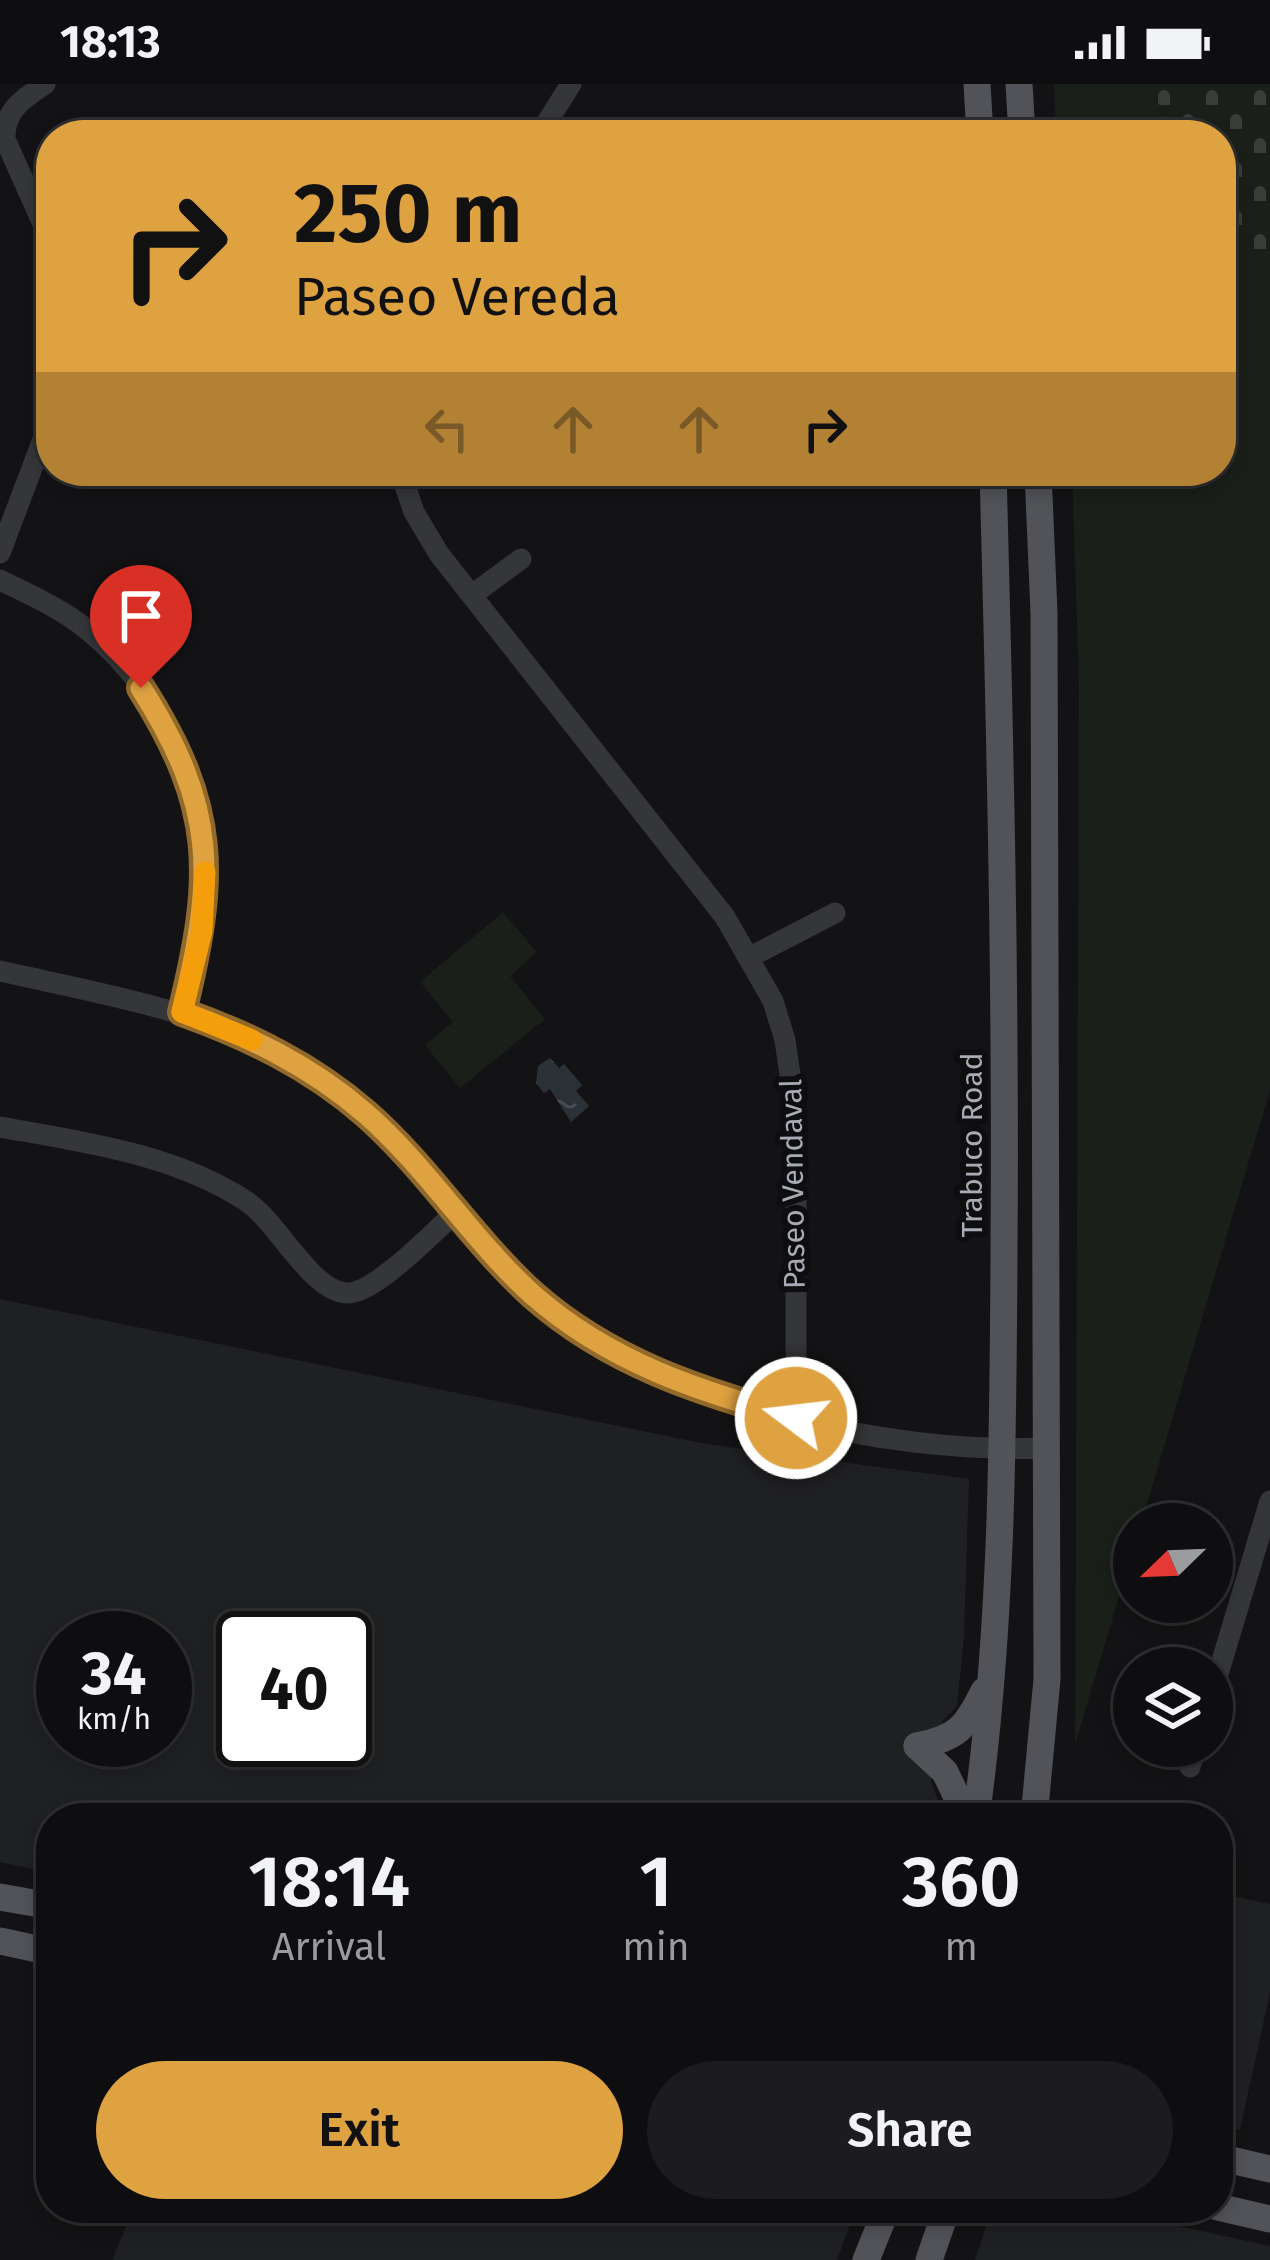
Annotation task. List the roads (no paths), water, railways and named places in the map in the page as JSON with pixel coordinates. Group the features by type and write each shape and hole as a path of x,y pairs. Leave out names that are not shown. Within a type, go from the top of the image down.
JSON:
{"main road":[{"path":"977,84 979,120"},
{"path":"1019,84 1021,120"},
{"name":"Trabuco Road","path":"973,1803 992,1677 1003,1450 1006,960 993,486"},
{"path":"1036,1803 1048,1679 1038,486"},
{"path":"1000,747 1044,747"},
{"path":"963,1803 945,1772 917,1746 942,1741 966,1726 992,1677"},
{"path":"0,1897 36,1903"},
{"path":"0,1941 36,1949"},
{"path":"1233,2161 1270,2169"},
{"path":"1233,2210 1270,2219"},
{"path":"866,2260 881,2223"},
{"path":"929,2260 942,2223"}],"street":[{"path":"36,208 5,139 4,123 13,108 46,84"},
{"path":"548,120 571,84"},
{"path":"0,553 36,458"},
{"name":"Paseo Vendaval","path":"406,486 425,533 725,917 773,1001 793,1081 796,1418"},
{"path":"472,596 521,559"},
{"path":"0,580 52,605 120,661 160,718 190,778 202,831 205,886 202,931 182,1012"},
{"path":"750,957 835,913"},
{"path":"0,971 182,1012 236,1031 324,1081 369,1116 535,1296 618,1356 701,1393 870,1436 1003,1450 1046,1448"},
{"path":"0,1127 156,1160 214,1180 264,1213 320,1282 344,1293 365,1291 456,1212"},
{"path":"1226,1647 1270,1501"}],"water":[{"path":"550,1058 559,1068 564,1064 582,1085 576,1091 589,1106 571,1122 550,1089 544,1093 536,1083 538,1066"}]}
